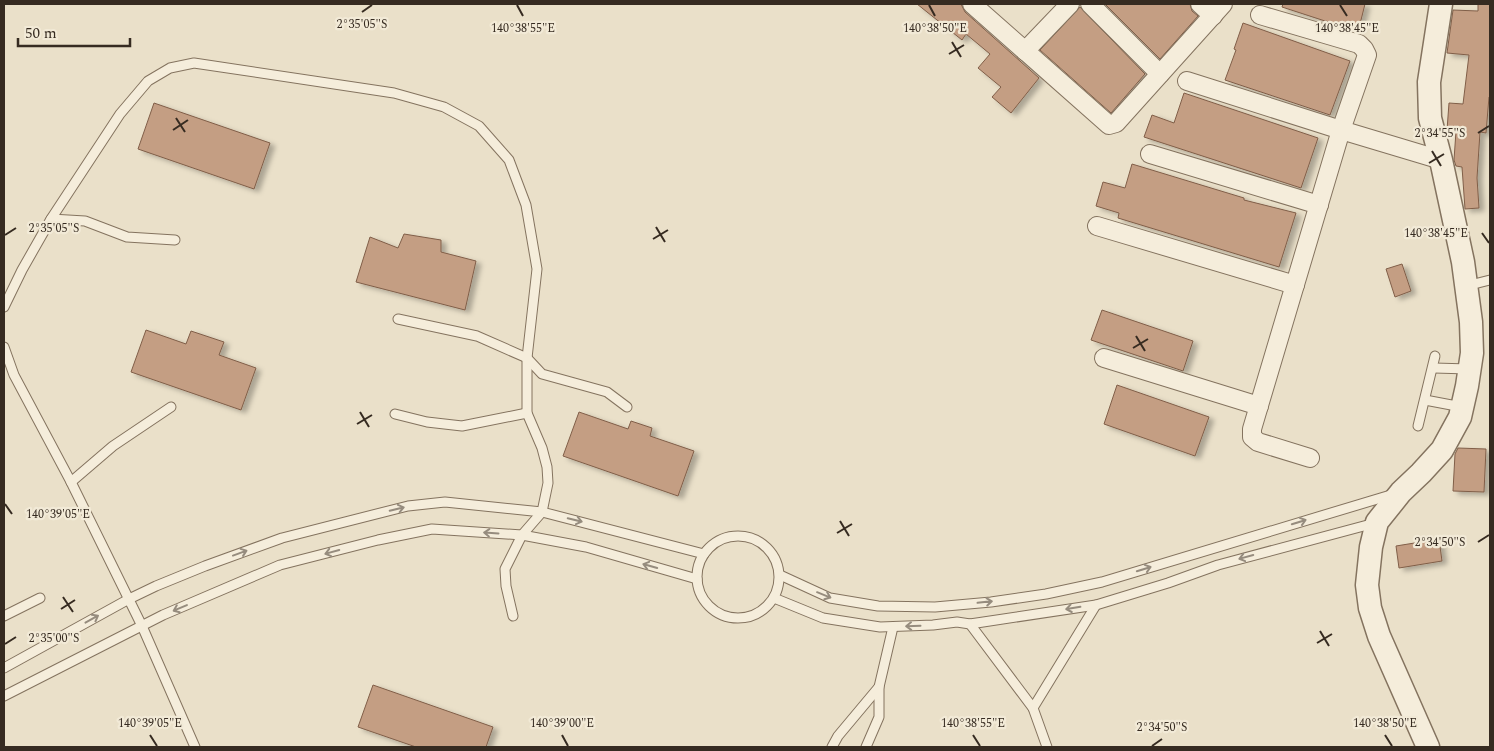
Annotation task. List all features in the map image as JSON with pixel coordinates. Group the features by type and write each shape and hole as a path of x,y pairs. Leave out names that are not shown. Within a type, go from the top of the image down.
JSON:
{"street":[{"path":"972,4 1109,125 1116,122 1160,74 1212,8"},
{"path":"1025,51 1070,4"},
{"path":"1090,4 1160,74"},
{"path":"1428,747 1391,665 1370,608 1367,585 1370,547 1377,522 1401,492 1442,450 1460,417 1470,369 1472,345 1463,262 1430,118 1429,82 1441,4"},
{"path":"1260,15 1359,44 1367,55 1341,130 1252,429 1252,437 1258,442 1310,458"},
{"path":"1187,81 1441,160"},
{"path":"1150,154 1319,205"},
{"path":"1097,226 1295,285"},
{"path":"1104,358 1260,406"}],"lane":[{"path":"4,307 22,270 51,219 120,114 148,81 170,68 194,63 394,93 444,107 479,126 509,160 526,204 538,268 527,358 527,413 542,448 547,467 548,483 542,512 522,535 505,569 506,586 513,616"},
{"path":"51,219 85,222 127,237 175,240"},
{"path":"1466,286 1490,280"},
{"path":"398,319 478,336 527,358 542,374 607,392 627,407"},
{"path":"4,347 14,375 71,482 142,626 195,747"},
{"path":"1418,426 1436,356"},
{"path":"1434,368 1470,369"},
{"path":"1425,400 1462,407"},
{"path":"71,482 113,446 171,407"},
{"path":"395,414 427,422 462,426 527,413"},
{"path":"780,575 830,598 878,606 935,607 991,602 1046,594 1102,582 1401,492"},
{"path":"4,668 156,586 205,566 282,538 408,506 445,502 542,512 704,554"},
{"path":"774,598 823,618 880,627 933,626 957,622 970,624 1096,604 1168,583 1218,565 1377,522"},
{"path":"4,696 163,615 280,565 432,528 522,535 586,547 697,579"},
{"path":"742,537 756,540 768,549 776,561 780,575 774,598 760,613 739,619 718,614 703,599 697,579 698,566 704,554 714,544 728,538 742,537"},
{"path":"4,616 40,598"},
{"path":"1033,708 1096,604"},
{"path":"970,624 1033,708 1047,747"},
{"path":"866,747 879,717 879,687 894,627"},
{"path":"832,747 838,736 879,687"}],"building":[{"path":"917,4 961,4 965,12 1039,78 1011,113 992,97 1001,87 978,68 990,54 966,34 962,40"},
{"path":"1105,4 1190,4 1192,11 1198,16 1160,59"},
{"path":"1283,4 1365,4 1359,28 1325,21 1282,7"},
{"path":"1478,4 1490,4 1490,97 1486,133 1480,132 1477,178 1479,208 1465,209 1462,167 1456,166 1454,160 1456,131 1447,130 1449,103 1463,104 1469,55 1447,53 1453,10 1478,11"},
{"path":"1080,7 1145,74 1111,113 1040,50"},
{"path":"1243,23 1350,61 1330,115 1225,80"},
{"path":"1184,93 1318,138 1301,188 1144,137 1152,115 1174,123"},
{"path":"154,103 270,143 254,189 138,149"},
{"path":"1132,164 1244,198 1244,200 1296,213 1279,267 1118,218 1119,213 1096,206 1103,182 1125,188"},
{"path":"404,234 441,240 441,252 476,261 465,310 356,282 370,237 398,248"},
{"path":"1402,264 1411,291 1395,297 1386,269"},
{"path":"1102,310 1193,341 1183,371 1091,340"},
{"path":"146,330 186,344 191,331 224,342 219,355 256,368 241,410 131,372"},
{"path":"1117,385 1209,417 1195,456 1104,424"},
{"path":"579,412 628,429 631,421 652,428 650,436 694,451 678,496 563,456"},
{"path":"1458,448 1486,449 1484,492 1453,491 1455,454"},
{"path":"1439,539 1442,561 1399,568 1396,546"},
{"path":"373,685 493,727 486,747 416,747 358,727"}]}
